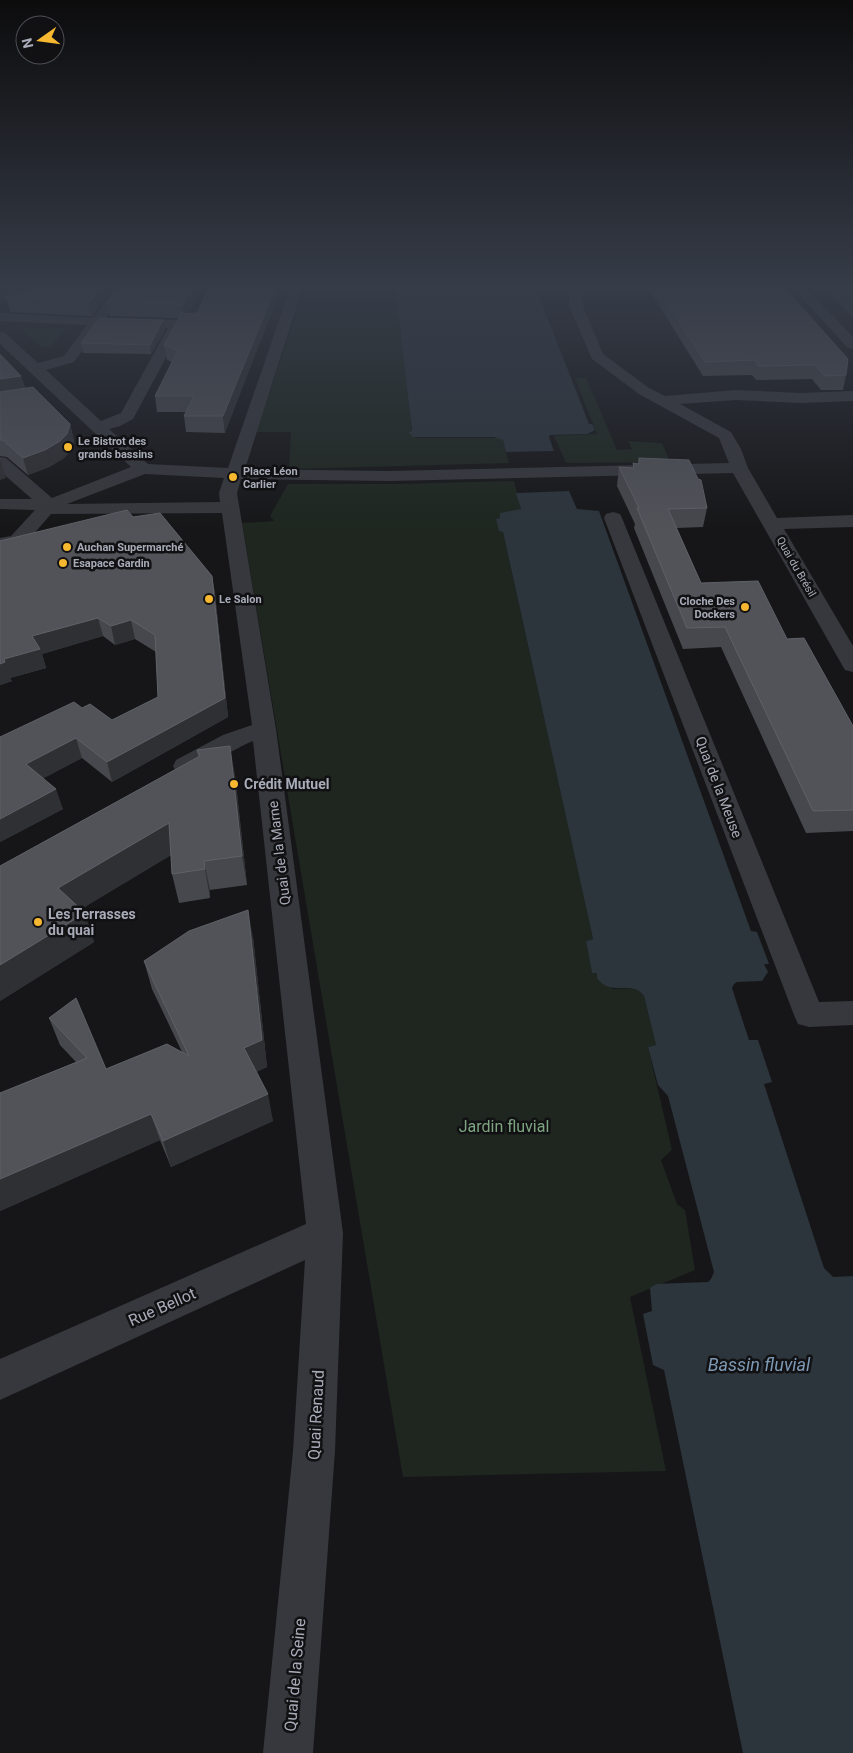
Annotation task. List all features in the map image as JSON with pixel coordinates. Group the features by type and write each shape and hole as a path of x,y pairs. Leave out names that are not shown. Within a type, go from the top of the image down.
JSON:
{"street":[{"path":"39,368 35,369 142,470"},
{"path":"97,427 114,423 127,416 153,368"},
{"name":"Quai de la Marne","path":"269,368 228,493 264,729 316,1174 325,1233"},
{"name":"Quai du Brésil","path":"611,368 623,378 725,435 733,449 739,468 853,665"},
{"path":"42,396 60,394"},
{"path":"663,401 736,395 800,398 853,396"},
{"path":"0,462 47,508"},
{"path":"690,468 700,487"},
{"path":"0,544 18,540 47,508 142,470 278,476 389,476 739,468"},
{"path":"0,504 47,508 231,507"},
{"name":"Quai de la Meuse","path":"614,518 809,1015 853,1013"},
{"path":"771,524 853,521"},
{"path":"164,778 232,740 264,729"},
{"name":"Rue Bellot","path":"0,1380 325,1233"},
{"name":"Quai Renaud","path":"301,1596 314,1451 325,1233"},
{"name":"Quai de la Seine","path":"288,1753 301,1596"}],"green space":[{"path":"278,368 404,368 412,434 416,438 499,438 503,440 509,463 289,469 291,432 256,432"},
{"path":"575,378 586,378 617,450 632,449 628,441 662,443 670,462 566,463 554,436 597,434"},
{"name":"Jardin fluvial","path":"514,481 521,508 518,511 500,513 500,518 496,519 503,531 593,939 586,941 592,972 597,973 613,989 634,989 644,996 656,1045 648,1047 672,1150 661,1160 677,1204 685,1210 695,1270 630,1297 666,1471 403,1477 242,523 274,521 270,516 288,484"}],"water":[{"path":"405,368 567,368 589,424 592,424 595,430 587,434 550,435 554,451 506,452 503,440 494,437 412,437 409,432 412,431"},
{"name":"Bassin fluvial","path":"569,491 577,509 599,511 751,931 757,932 769,964 764,964 768,972 762,981 737,982 732,988 749,1040 758,1040 772,1082 764,1084 824,1268 833,1277 853,1276 853,1753 743,1753 664,1370 653,1365 643,1314 652,1311 650,1288 656,1284 708,1282 714,1272 668,1096 658,1085 648,1047 656,1045 644,996 639,991 633,989 608,987 597,978 597,973 592,973 586,941 593,939 503,532 499,531 496,519 500,518 500,513 521,509 516,493"}],"building":[{"path":"0,368 13,368 21,376 0,379"},
{"path":"169,368 243,368 223,416 184,416 194,396 155,396"},
{"path":"818,368 847,368 846,375 825,376"},
{"path":"33,387 70,424 67,434 60,441 45,450 23,458 3,440 0,440 0,392"},
{"path":"639,458 689,460 698,479 701,480 707,508 668,509 701,583 758,581 787,639 804,638 853,726 853,810 813,811 725,627 687,628 637,508 639,508 619,467 634,468 633,463 639,464"},
{"path":"127,510 133,517 160,513 212,576 225,698 107,762 76,738 26,764 56,789 0,819 0,737 74,702 82,708 90,704 112,720 158,697 155,635 131,620 111,626 98,618 32,636 40,649 4,659 5,662 0,664 0,541"},
{"path":"230,746 242,856 204,861 205,869 172,874 169,823 58,888 85,913 0,965 0,866 200,756 197,750"},
{"path":"248,910 262,1040 244,1048 268,1094 163,1141 151,1114 0,1179 0,1093 87,1058 49,1018 76,998 106,1069 167,1044 189,1056 144,961 189,931"}],"place":[{"name":"Le Bistrot des grands bassins","path":"68,447"},
{"name":"Place Léon Carlier","path":"233,477"},
{"name":"Auchan Supermarché","path":"67,547"},
{"name":"Esapace Gardin","path":"63,563"},
{"name":"Le Salon","path":"209,599"},
{"name":"Cloche Des Dockers","path":"745,607"},
{"name":"Crédit Mutuel","path":"234,784"},
{"name":"Les Terrasses du quai","path":"38,922"}]}
